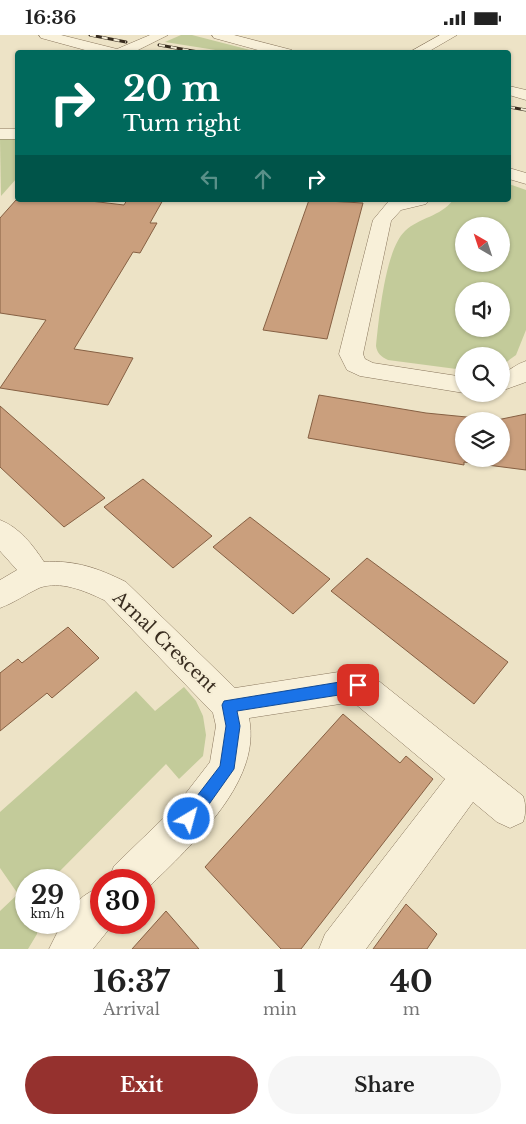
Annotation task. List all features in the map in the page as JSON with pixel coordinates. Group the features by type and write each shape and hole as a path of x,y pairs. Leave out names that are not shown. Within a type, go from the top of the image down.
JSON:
{"street":[{"path":"46,35 103,50"},
{"path":"127,50 161,35"},
{"path":"219,35 276,50"},
{"path":"420,50 450,35"},
{"path":"511,91 526,95"},
{"path":"0,134 15,133"},
{"path":"511,174 526,179"},
{"path":"412,202 395,206 382,220 351,354 355,364 368,370 455,384"},
{"path":"510,379 526,369"},
{"path":"0,532 24,556 36,575 0,595"},
{"name":"Arnal Crescent","path":"36,575 67,573 97,582 115,591 229,705 233,726 227,769 189,819 139,869"},
{"path":"229,705 358,685 510,809"},
{"path":"340,949 470,775"},
{"path":"70,949 90,919"}],"green space":[{"path":"181,35 192,35 250,50 215,50 165,42"},
{"path":"0,139 15,139 15,180 1,196"},
{"path":"511,185 526,190 526,330 516,355 510,359 510,347 455,347 455,369 388,360 377,351 376,346 384,285 392,253 405,231 442,210 451,202 511,202"},
{"path":"184,687 196,701 203,716 206,735 203,756 179,779 166,764 62,869 15,869 15,890 0,868 0,812 136,691 155,711"},
{"path":"15,897 15,934 37,934 28,949 0,949 0,911"}],"building":[{"path":"15,201 99,202 124,205 126,202 162,202 150,223 157,223 140,253 133,252 74,349 133,358 108,405 0,388 46,320 0,313 0,218"},
{"path":"308,202 363,203 327,339 263,330"},
{"path":"319,395 426,413 455,416 455,463 308,438"},
{"path":"0,406 105,498 64,527 0,467"},
{"path":"526,414 526,470 503,467 510,467 510,417"},
{"path":"143,479 212,536 173,568 104,507"},
{"path":"250,517 330,579 293,614 213,547"},
{"path":"367,558 508,662 474,704 331,591"},
{"path":"68,627 99,658 52,698 47,693 0,731 0,673 18,659 22,663"},
{"path":"343,714 400,763 406,756 433,779 301,949 281,949 205,867"},
{"path":"406,904 437,934 427,949 373,949"},
{"path":"166,911 199,949 132,949 145,934 155,934 155,923"}],"railway":[{"path":"90,35 126,42"},
{"path":"159,45 187,50"},
{"path":"511,107 526,110"}],"route":[{"path":"189,819 227,769 233,726 229,705 358,685"}]}
